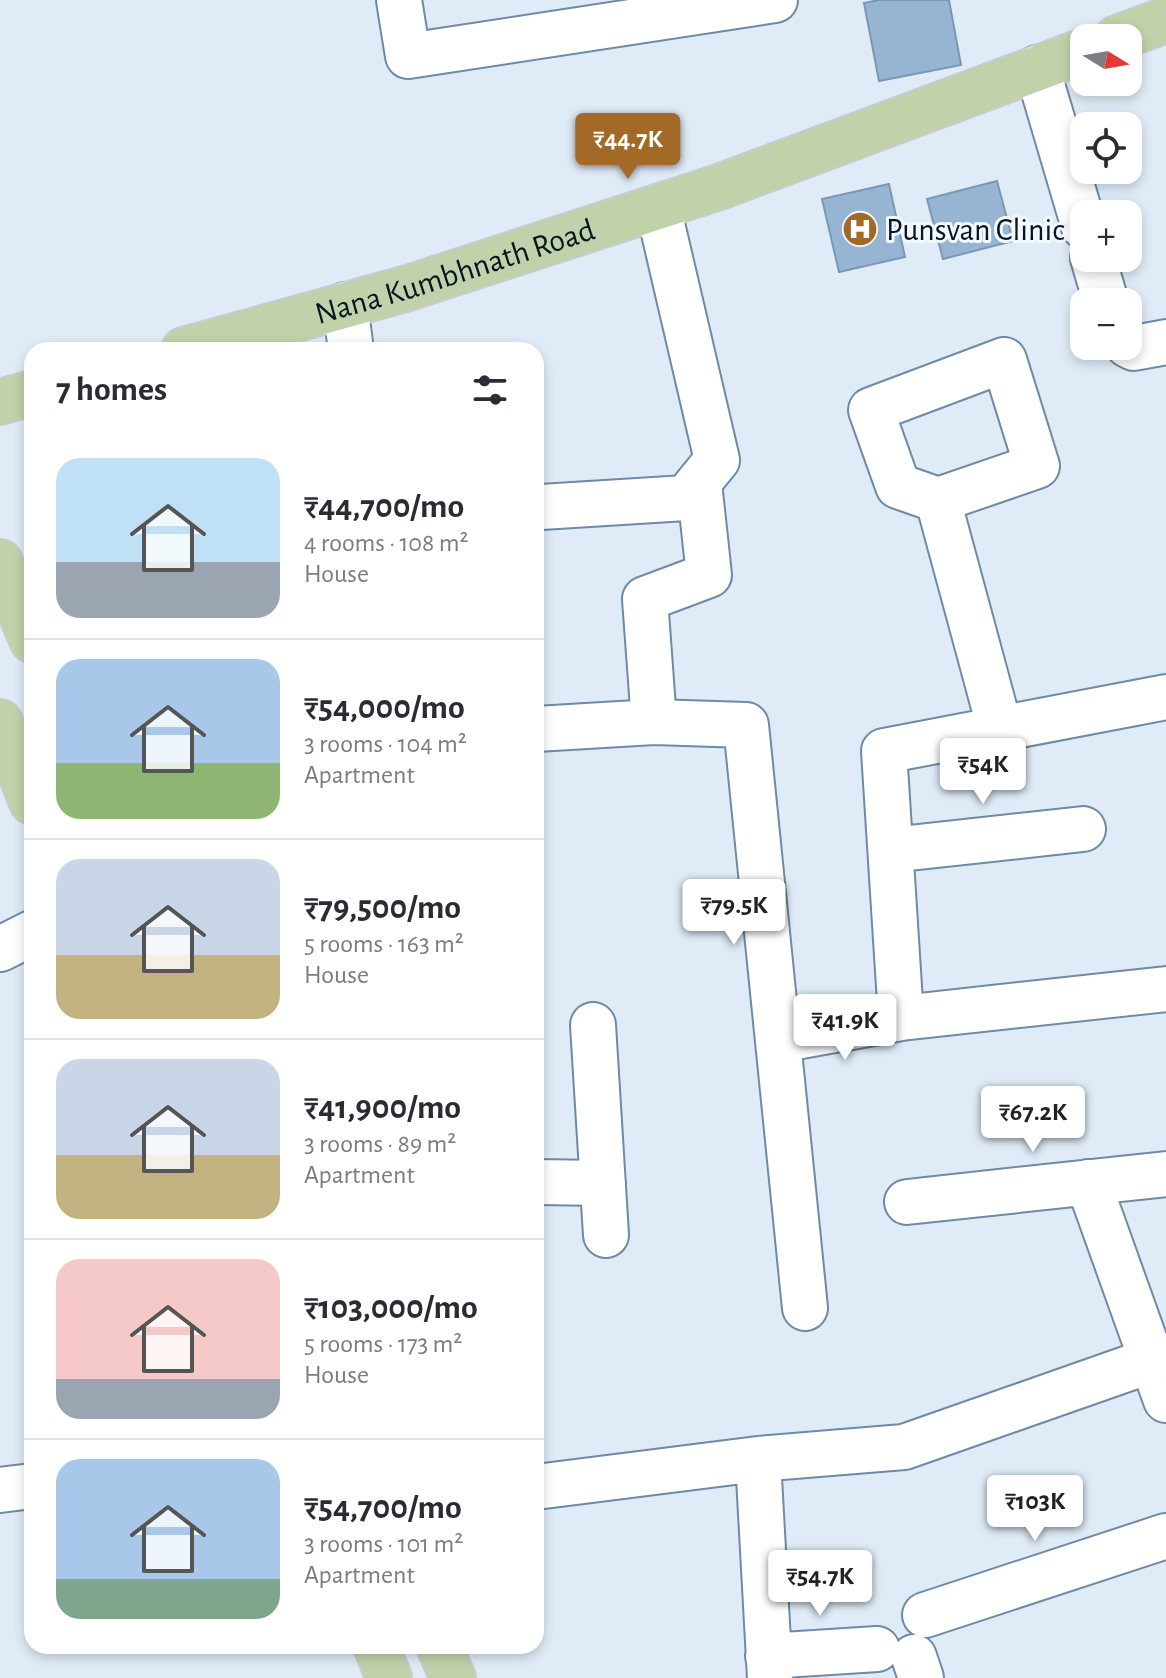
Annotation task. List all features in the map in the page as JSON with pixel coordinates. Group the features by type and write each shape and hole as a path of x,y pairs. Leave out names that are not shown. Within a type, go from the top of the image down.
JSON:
{"main road":[{"path":"1142,29 1166,20"},
{"name":"Nana Kumbhnath Road","path":"213,342 408,288 719,187 1070,56"},
{"path":"0,402 24,395"},
{"path":"0,562 24,620"},
{"path":"5,748 24,786"},
{"path":"379,1654 389,1678"},
{"path":"442,1654 453,1678"}],"street":[{"path":"399,0 408,56 775,0"},
{"path":"1037,68 1076,200"},
{"path":"544,507 686,498 717,460 658,207"},
{"path":"345,305 350,342"},
{"path":"1142,346 1166,342"},
{"path":"654,722 645,599 709,575 699,483"},
{"path":"938,500 1000,729"},
{"path":"901,1018 884,751 1166,697"},
{"path":"544,729 654,722 746,725 805,1308"},
{"path":"891,850 1083,829"},
{"path":"0,949 24,937"},
{"path":"778,1040 901,1018 1166,989"},
{"path":"593,1025 606,1235"},
{"path":"907,1202 1166,1174"},
{"path":"544,1182 603,1183"},
{"path":"544,1486 758,1459 904,1447 1159,1380 1088,1182"},
{"path":"758,1459 769,1667 904,1661"},
{"path":"0,1490 24,1487"},
{"path":"925,1615 1166,1536"}],"building":[{"path":"879,0 949,0 961,65 879,81 864,3"},
{"path":"997,181 1013,241 943,259 927,199"},
{"path":"889,184 905,257 839,272 822,199"}],"place":[{"name":"Punsvan Clinic","path":"860,229"}]}
